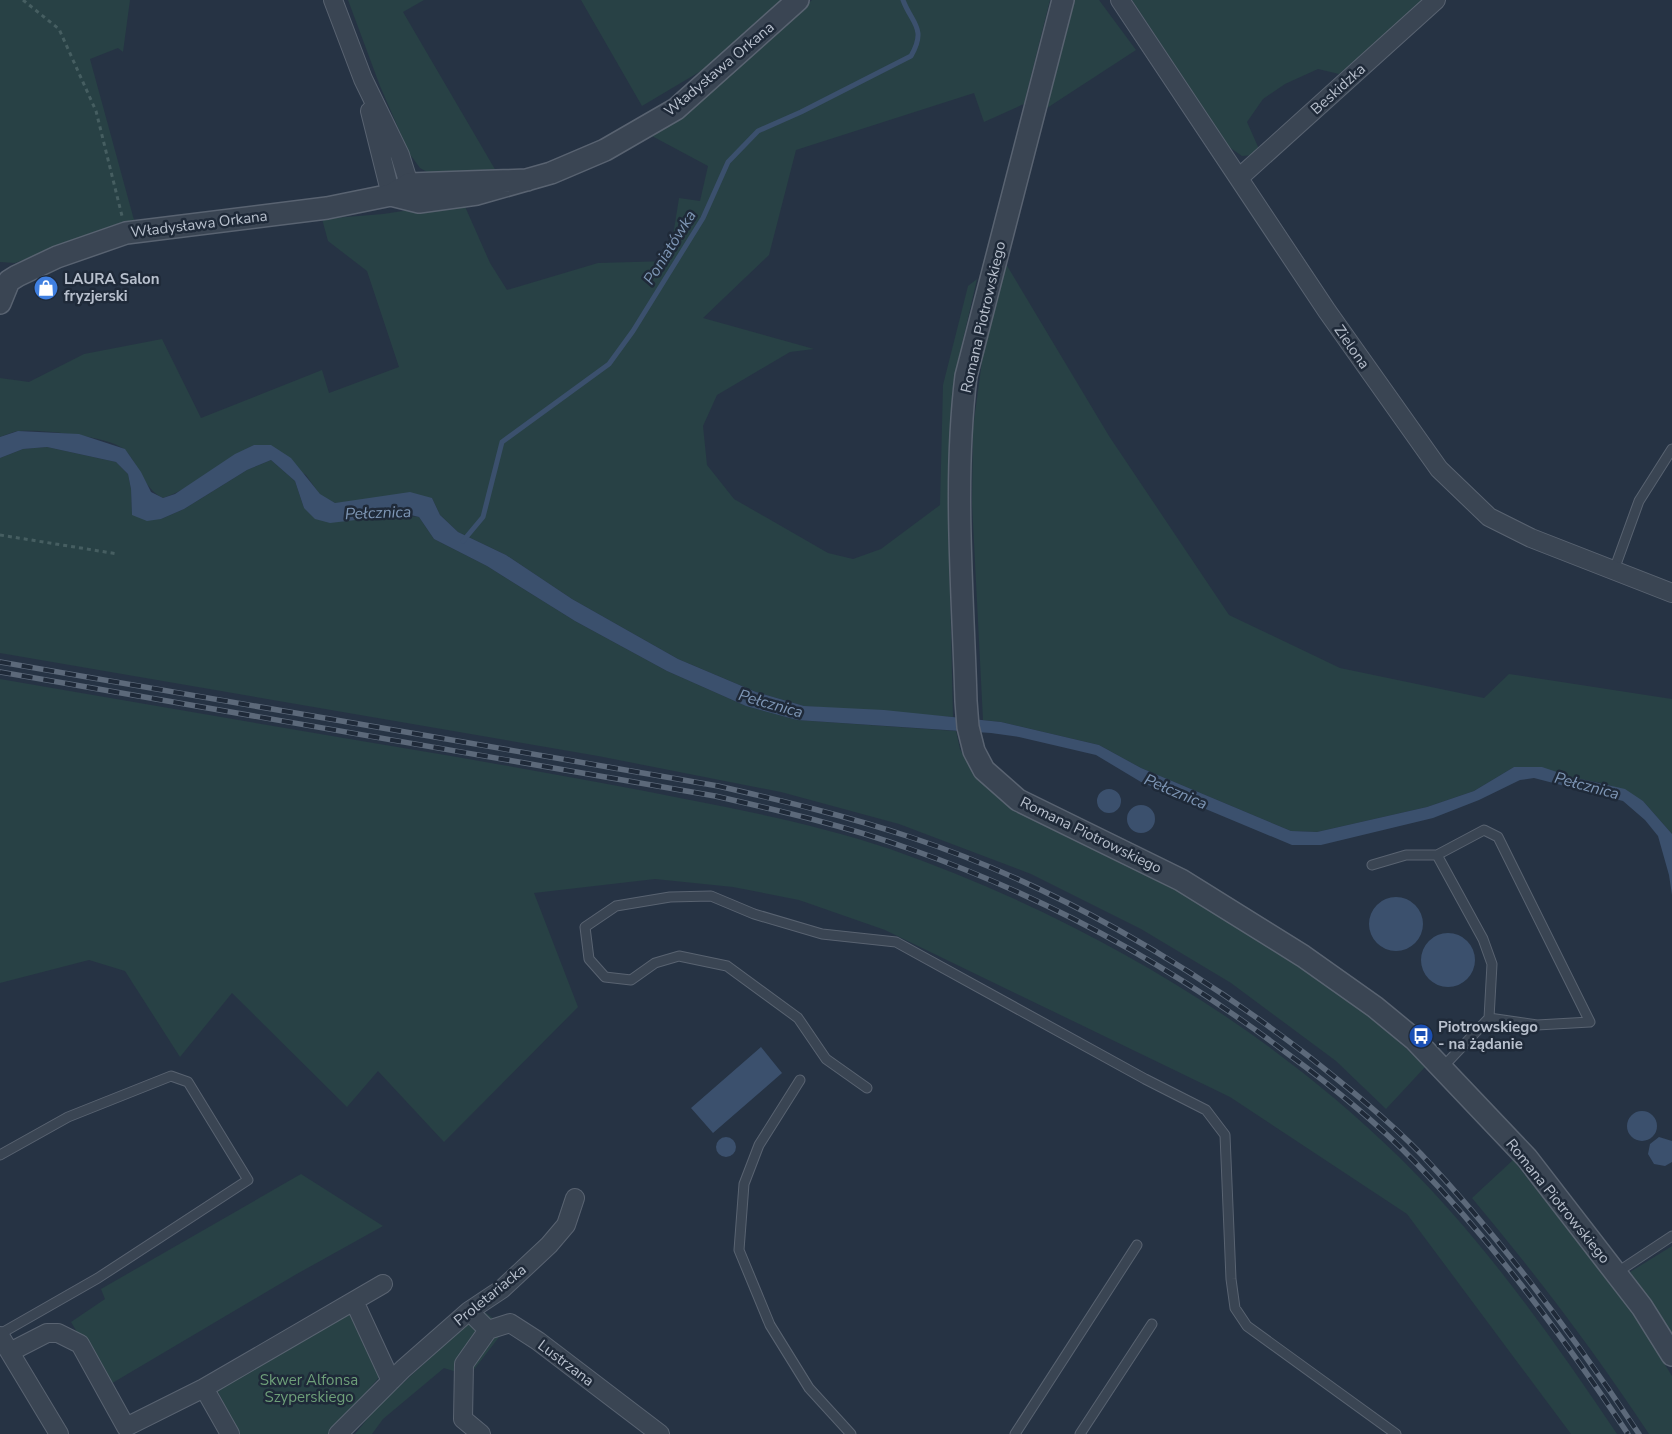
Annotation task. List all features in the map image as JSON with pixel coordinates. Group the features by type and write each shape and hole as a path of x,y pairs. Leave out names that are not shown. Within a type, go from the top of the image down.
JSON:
{"street":[{"path":"333,0 363,79 400,189"},
{"name":"Władysława Orkana","path":"0,303 10,281 17,276 57,258 126,233 327,208 400,189 419,202 477,194 551,173 605,150 676,109 798,0"},
{"name":"Romana Piotrowskiego","path":"1063,0 966,376 960,426 959,473 966,701 968,727 974,751 984,770 1018,800 1181,880 1303,956 1374,1007 1415,1040 1527,1158 1642,1307 1672,1355"},
{"name":"Zielona","path":"1120,0 1240,177 1327,311 1439,469 1489,517 1531,538 1672,593"},
{"name":"Beskidzka","path":"1240,177 1436,0"},
{"name":"Proletariacka","path":"338,1434 391,1381 469,1311 502,1289 549,1245 566,1225 575,1198"},
{"path":"10,1352 47,1333 58,1332 80,1344 126,1428 204,1388 383,1284"},
{"path":"354,1301 391,1381"},
{"path":"469,1311 488,1330 464,1364 463,1419 481,1434"},
{"name":"Lustrzana","path":"488,1330 510,1324 538,1340 660,1434"},
{"path":"0,1335 59,1434"},
{"path":"204,1388 230,1434"}],"lane":[{"path":"1614,570 1639,501 1672,449"},
{"path":"1372,865 1406,856 1437,855 1484,830 1498,837 1590,1022 1536,1025 1489,1018"},
{"path":"1437,855 1483,939 1492,964 1489,1018 1442,1068"},
{"path":"867,1088 826,1059 798,1018 727,966 679,956 655,964 631,980 605,977 589,959 585,927 616,906 670,897 711,896 754,914 822,934 896,942 1145,1079 1206,1110 1225,1135 1231,1278 1235,1308 1247,1326 1396,1434"},
{"path":"0,1155 68,1117 170,1076 188,1082 248,1180 98,1278 0,1335"},
{"path":"800,1080 759,1145 744,1184 739,1250 770,1325 809,1388 851,1434"},
{"path":"1616,1273 1672,1236"},
{"path":"1015,1434 1137,1244"},
{"path":"1080,1434 1152,1324"}],"path":[{"path":"23,0 59,29 96,111 126,233"},
{"path":"0,535 118,554"}],"green space":[{"path":"0,0 130,0 123,52 118,48 90,59 134,220 15,263 0,262"},
{"path":"348,0 424,0 403,12 496,171 429,173 420,168 409,153 380,86"},
{"path":"581,0 784,0 716,62 642,106"},
{"path":"812,0 1050,0 1024,104 984,122 974,93 796,150 769,255 703,318 814,349 790,352 717,395 703,426 707,465 734,499 828,553 853,559 881,549 940,505 943,385 968,286 977,279 956,370 951,424 948,506 953,717 804,706 756,692 678,659 572,599 506,555 458,532 440,515 432,498 335,503 320,495 306,475 254,445 187,487 163,498 151,489 126,451 107,441 42,431 18,431 0,437 0,378 29,382 84,354 162,339 201,418 322,370 329,393 399,367 367,271 328,241 322,219 383,214 463,202 490,263 507,290 598,263 669,261 679,198 700,201 708,166 652,136 685,113"},
{"path":"1075,0 1099,0 1136,50 1047,108"},
{"path":"1132,0 1428,0 1339,74 1318,69 1285,84 1263,99 1247,122 1259,149 1254,155 1242,156 1229,147"},
{"path":"1003,259 1109,436 1229,615 1340,668 1484,698 1509,674 1672,699 1672,834 1643,801 1607,784 1514,767 1474,791 1427,807 1317,832 1291,831 1141,768 1099,745 1001,722 983,720 972,503 973,428 982,361"},
{"path":"47,447 116,462 128,474 132,514 161,519 184,509 247,470 271,460 295,481 304,508 419,517 434,539 487,566 575,621 667,671 746,706 797,720 956,731 960,749 976,777 1014,808 1177,887 1298,962 1365,1012 1426,1066 1386,1109 1336,1061 1231,983 1141,929 1031,874 899,824 781,792 598,756 0,653 0,458 23,449"},
{"path":"0,679 451,756 766,815 816,827 890,849 959,875 1028,905 1095,938 1160,975 1224,1015 1285,1059 1343,1106 1429,1187 1487,1254 1567,1361 1617,1434 1571,1434 1407,1214 1230,1097 885,930 799,900 733,887 655,879 534,893 578,1007 444,1142 378,1071 347,1107 232,993 180,1057 125,971 89,960 0,983"},
{"path":"1513,1160 1633,1312 1672,1376 1672,1434 1649,1434 1564,1313 1472,1198"},
{"path":"301,1174 383,1226 295,1275 109,1385 71,1322 105,1299 101,1289"},
{"path":"1672,1246 1672,1335 1630,1272"},
{"path":"482,1310 506,1328 469,1376 444,1368 383,1419 372,1434 355,1434 376,1408"},
{"name":"Skwer Alfonsa Szyperskiego","path":"349,1313 382,1374 330,1434 240,1434 217,1390"}],"water":[{"name":"Pełcznica","path":"18,431 79,434 125,449 141,472 151,492 163,498 175,494 235,454 254,445 271,445 291,458 320,494 335,503 410,492 432,498 440,515 458,532 506,555 572,599 678,659 756,692 804,706 884,710 1001,722 1099,745 1141,768 1291,831 1317,832 1427,807 1474,791 1514,767 1542,767 1572,777 1625,789 1643,801 1672,834 1672,895 1669,875 1658,836 1645,820 1623,801 1534,778 1520,780 1479,800 1433,818 1321,845 1292,845 1141,782 1096,755 1019,737 991,733 797,720 746,706 667,671 575,621 487,566 434,539 419,517 407,514 330,523 315,519 304,508 295,481 271,460 247,470 184,509 161,519 147,521 132,515 131,489 128,474 116,462 47,447 23,449 0,458 0,437"},
{"path":"1109,789 1118,792 1121,801 1118,810 1109,813 1100,810 1097,801 1100,792"},
{"path":"1141,805 1151,809 1155,819 1151,829 1141,833 1131,829 1127,819 1131,809"},
{"path":"1396,897 1406,899 1415,905 1421,914 1423,924 1421,934 1415,943 1406,949 1396,951 1386,949 1377,943 1371,934 1369,924 1371,914 1377,905 1386,899"},
{"path":"1448,933 1458,935 1467,941 1473,950 1475,960 1473,970 1467,979 1458,985 1448,987 1438,985 1429,979 1423,970 1421,960 1423,950 1429,941 1438,935"},
{"path":"761,1047 782,1073 713,1133 691,1108"},
{"path":"1642,1111 1653,1115 1657,1126 1653,1137 1642,1141 1631,1137 1627,1126 1631,1115"},
{"path":"726,1137 733,1140 736,1147 733,1154 726,1157 719,1154 716,1147 719,1140"},
{"path":"1659,1137 1672,1141 1672,1162 1665,1166 1654,1164 1648,1154 1650,1144"}],"waterway":[{"name":"Poniatówka","path":"463,541 483,517 502,442 609,364 633,331 703,218 728,162 758,131 801,112 911,56 916,47 918,32 903,0"}],"railway":[{"path":"0,662 718,786 815,809 886,829 963,856 1015,878 1118,930 1167,958 1215,989 1307,1055 1380,1115 1421,1154 1509,1255 1563,1325 1639,1434"},
{"path":"0,672 715,796 789,813 862,833 961,868 1011,889 1107,936 1154,963 1244,1022 1305,1066 1370,1119 1445,1194 1501,1260 1554,1328 1628,1434"}],"place":[{"name":"LAURA Salon fryzjerski","path":"46,288"},
{"name":"Piotrowskiego - na żądanie","path":"1421,1036"}]}
